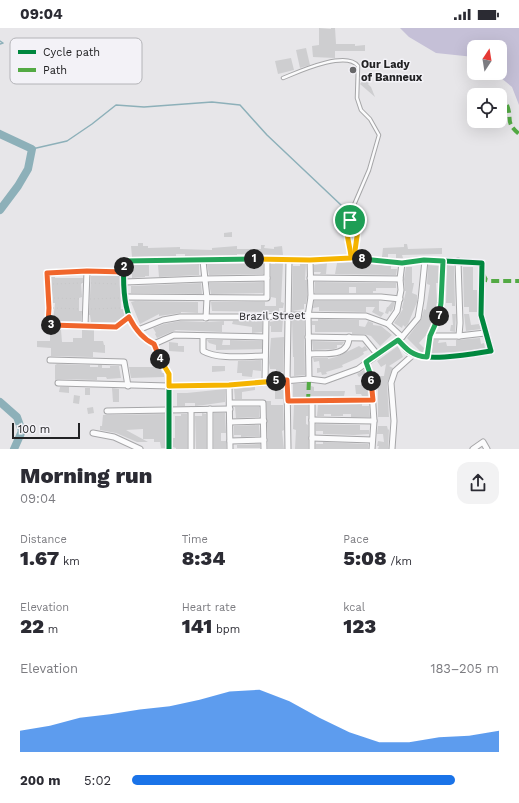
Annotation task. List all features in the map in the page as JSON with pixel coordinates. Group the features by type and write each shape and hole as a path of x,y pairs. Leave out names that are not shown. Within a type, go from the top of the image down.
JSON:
{"street":[{"path":"265,337 174,335 154,344 148,342 134,327 129,317 126,297 124,261 267,259 310,260 353,258 402,263 424,260 482,263 481,315 491,351 464,356 427,357 414,354 395,371 391,382 394,421 392,449"},
{"path":"126,297 267,298 267,259"},
{"path":"288,449 287,315 289,260"},
{"path":"309,379 308,316 311,297 310,260"},
{"path":"58,383 169,386 229,385 309,379 325,381 358,369 400,339 418,318 424,260"},
{"path":"203,261 207,298 206,318"},
{"path":"427,357 430,336 439,316 443,261"},
{"path":"458,261 459,336"},
{"path":"388,324 397,311 400,299 402,263"},
{"path":"124,272 87,271 47,273 49,308 48,325 116,327 129,317"},
{"path":"85,326 87,271"},
{"path":"125,282 267,278"},
{"path":"310,278 400,279"},
{"path":"311,297 380,296 400,299"},
{"name":"Brazil Street","path":"138,330 163,320 180,317 266,317 287,315 366,316 388,324 408,352 414,354"},
{"path":"265,382 266,317"},
{"path":"430,336 459,336 486,333"},
{"path":"202,336 203,351 210,355 265,356"},
{"path":"308,337 364,338 377,354"},
{"path":"309,354 338,352 346,348 350,337"},
{"path":"154,344 160,360 169,374 169,449"},
{"path":"50,360 124,362 128,386"},
{"path":"366,362 371,376 373,400 374,421 372,449"},
{"path":"229,385 230,449"},
{"path":"288,401 312,402 373,400"},
{"path":"230,403 263,402 264,449"},
{"path":"312,402 312,449"},
{"path":"210,409 210,449"},
{"path":"107,411 230,409"},
{"path":"191,410 191,449"},
{"path":"312,420 374,421"},
{"path":"230,422 264,421"},
{"path":"93,433 114,437 140,449"},
{"path":"312,438 372,440"},
{"path":"230,441 264,440"},
{"path":"473,449 483,442 487,449"}],"lane":[{"path":"283,78 327,62 342,60 353,62 358,66 357,98 362,110 370,119 379,135 370,170 354,205 350,220 346,226 353,258"},
{"path":"350,220 357,225 358,229 353,258"}],"shaded area":[{"path":"400,28 519,28 519,105 512,87 504,80 507,80 507,40 467,40 467,56 436,53 409,37"}],"building":[{"path":"319,28 335,28 336,44 355,44 355,46 365,45 365,51 335,51 335,58 313,57 312,46 319,45"},
{"path":"306,48 310,65 300,68 296,50"},
{"path":"291,58 294,70 278,74 275,61"},
{"path":"365,78 369,83 368,84 371,87 375,97 360,84"},
{"path":"232,232 232,237 224,237 224,233"},
{"path":"138,243 143,243 143,246 148,246 148,248 180,247 180,249 212,250 212,248 237,246 237,249 261,249 261,245 265,245 264,248 274,249 274,247 282,246 283,255 237,254 185,256 185,254 176,254 176,256 132,257 131,246 138,246"},
{"path":"404,244 407,244 408,249 442,248 442,254 402,255 403,258 396,258 396,254 388,254 388,258 382,257 383,248 404,247"},
{"path":"348,262 391,266 391,269 397,269 396,275 335,274 337,263"},
{"path":"248,263 248,265 259,265 259,263 263,263 263,274 209,275 207,264"},
{"path":"283,263 281,302 284,303 283,308 279,308 279,312 212,311 211,302 265,302 265,306 276,306 276,298 271,297 271,264"},
{"path":"327,263 326,274 314,272 314,265"},
{"path":"199,264 199,275 159,277 158,265"},
{"path":"300,264 306,264 306,304 304,304 304,309 292,311 293,266 300,266"},
{"path":"128,265 149,265 149,276 132,278 132,274 129,274"},
{"path":"428,265 439,266 438,283 436,283 437,301 435,315 427,334 419,343 424,348 423,352 421,352 407,338 421,320 424,309 426,310 430,285 427,284"},
{"path":"447,265 454,266 455,306 452,306 452,303 446,303"},
{"path":"406,267 412,267 412,283 414,283 412,293 417,295 417,302 408,324 405,327 403,325 402,328 394,323 403,309 406,291 404,279"},
{"path":"463,267 473,267 473,290 477,290 477,312 469,312 469,307 464,307"},
{"path":"91,276 120,276 121,309 123,309 125,315 116,322 91,322 89,315"},
{"path":"51,277 83,278 83,283 81,283 82,297 79,298 79,311 82,311 81,321 53,321 55,303 53,303"},
{"path":"263,282 263,293 211,294 209,283"},
{"path":"315,282 396,283 396,288 376,288 376,291 373,291 373,293 356,293 356,287 349,287 349,293 315,293"},
{"path":"201,283 202,294 131,293 131,286"},
{"path":"314,301 379,301 379,311 384,313 381,317 372,312 375,307 366,307 366,312 319,311 319,307 313,308"},
{"path":"131,302 198,302 198,313 181,312 159,316 159,314 140,324"},
{"path":"392,302 395,302 393,309 391,312 389,311 388,314 385,313 387,307"},
{"path":"452,314 456,314 455,332 450,331 451,325 453,325"},
{"path":"464,314 469,314 471,325 479,324 481,329 466,331"},
{"path":"283,319 282,332 271,332 270,322"},
{"path":"292,319 304,319 305,375 294,376"},
{"path":"318,319 359,320 359,326 365,327 368,321 373,323 373,325 381,326 392,335 380,346 371,336 364,334 352,334 352,332 315,332 315,325 312,325 312,321 318,321"},
{"path":"180,321 224,321 224,325 222,325 222,332 176,330 157,338 153,328"},
{"path":"233,321 262,321 262,332 252,333 252,327 232,324"},
{"path":"50,330 61,330 62,342 73,342 73,338 82,338 82,330 94,330 94,341 103,341 105,345 105,353 93,352 93,357 51,356 51,348 37,347 37,341 50,341"},
{"path":"284,337 283,372 276,372 276,369 270,369 269,363 271,338"},
{"path":"480,338 481,344 484,343 485,348 460,352 432,353 433,340 439,340 438,343 446,342 447,346 456,346 456,340"},
{"path":"207,340 223,340 222,345 230,345 230,340 262,341 262,349 216,350 216,345 209,343"},
{"path":"312,341 344,342 342,345 337,345 337,348 334,349 313,350"},
{"path":"169,342 178,343 178,346 184,346 184,352 169,351"},
{"path":"359,346 362,348 365,346 368,350 363,352 364,354 358,358 342,365 343,367 326,372 327,374 322,375 321,372 317,373 317,368 320,368 319,361 314,362 313,358 328,359 336,357"},
{"path":"398,346 403,357 389,366 393,368 387,383 389,417 378,417 378,380 375,380 375,376 384,376 386,364 381,367 377,361"},
{"path":"261,360 261,371 253,370 252,377 242,376 242,373 237,373 238,361"},
{"path":"55,365 90,365 90,367 98,367 98,365 102,365 102,368 119,366 121,378 107,379 106,377 97,377 97,380 55,380"},
{"path":"212,366 225,366 225,371 212,372"},
{"path":"129,367 160,367 162,373 164,373 164,377 131,378"},
{"path":"364,370 367,378 368,396 356,394 355,385 365,385 363,382 364,374 359,377 357,374"},
{"path":"311,383 311,386 314,387 314,391 345,391 344,396 293,397 293,384"},
{"path":"60,387 69,387 69,393 59,392"},
{"path":"255,387 255,390 242,392 242,399 235,399 234,389"},
{"path":"85,388 90,388 90,395 85,395"},
{"path":"112,388 119,389 119,402 113,402"},
{"path":"225,389 225,402 195,406 195,403 185,403 185,406 177,406 177,393"},
{"path":"275,390 283,390 283,399 275,399"},
{"path":"74,395 80,396 79,404 73,403"},
{"path":"266,401 271,401 271,405 283,405 284,430 282,431 284,449 268,449"},
{"path":"362,404 362,406 369,406 370,417 351,417 351,414 331,416 331,414 324,414 324,416 317,416 318,405"},
{"path":"294,405 308,405 306,424 308,425 308,449 295,449 296,430 293,429"},
{"path":"93,407 94,413 88,414 87,408"},
{"path":"235,407 259,407 259,417 236,418"},
{"path":"202,413 206,414 206,449 196,449 195,416 202,416"},
{"path":"214,413 225,413 226,433 221,433 221,441 226,441 226,449 214,449"},
{"path":"165,414 165,448 161,448 160,442 154,442 154,439 143,439 143,429 126,430 148,442 137,442 116,433 100,430 103,415"},
{"path":"181,414 187,414 187,449 176,449 173,447 173,438 175,438 175,416 181,416"},
{"path":"316,424 360,425 360,430 369,430 369,434 323,434 323,431 316,431"},
{"path":"259,425 260,436 241,437 241,435 234,435 234,426"},
{"path":"378,426 387,426 388,430 389,429 388,449 378,449 378,441 384,442 383,434 377,434"},
{"path":"323,442 368,444 368,449 316,449 316,444 323,444"},
{"path":"260,444 260,448 237,448 237,445"}],"waterway":[{"path":"0,41 3,43 0,44"},
{"path":"32,149 67,141 116,105 144,107 212,102 240,105 267,135 341,205"},
{"path":"0,134 32,149 28,169 18,186 0,210"},
{"path":"0,402 17,417 22,431 14,449"}],"marked path":[{"path":"507,105 510,123 514,130 519,134"},
{"path":"483,274 486,280 491,281 519,281"},
{"path":"308,402 309,379"}],"cycle path":[{"path":"169,449 169,374 160,360 154,344 135,328 130,319 124,294 124,261 267,259 310,260 351,258 402,263 425,260 482,263 481,315 491,351 448,357 425,357 408,352 398,340"}],"place":[{"name":"Our Lady of Banneux","path":"353,70"}],"route":[{"path":"350,220 357,225 358,229 354,258 402,263 424,260 443,261 439,316 430,336 427,357 408,352 398,340 366,362 371,376 373,400 312,402 288,401 287,380 229,385 169,386 169,374 160,360 154,344 148,342 134,327 129,317 116,327 48,325 49,308 47,273 87,271 124,272 124,261 267,259 310,260 351,258 351,248 346,226 350,220"}]}
